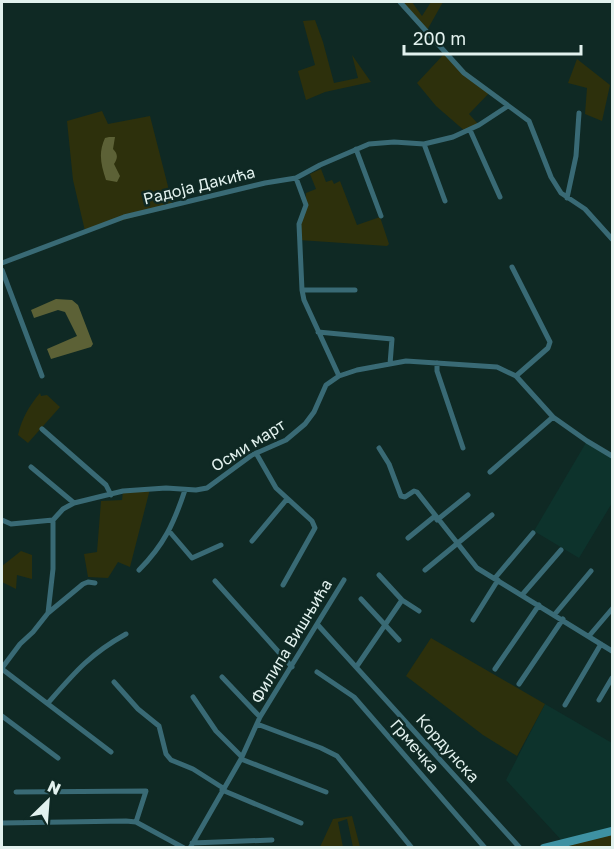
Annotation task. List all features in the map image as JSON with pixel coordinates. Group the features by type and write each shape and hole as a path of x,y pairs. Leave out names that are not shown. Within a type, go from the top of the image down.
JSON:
{"main road":[{"path":"544,848 612,831"}],"street":[{"path":"400,2 464,73 529,121 551,177 561,193 585,209 612,238"},
{"name":"Радоја Дакића","path":"2,262 124,217 265,183 296,178 369,144 394,142 424,144 453,138 508,106"},
{"path":"567,198 576,156 579,113"},
{"path":"470,130 501,196"},
{"path":"424,144 445,201"},
{"path":"356,149 381,216"},
{"path":"296,178 306,205 299,224 302,290 318,332 339,376 390,364 421,361 497,367 516,376 553,417 612,456"},
{"path":"512,267 550,342 548,348 516,376"},
{"path":"2,270 42,376"},
{"path":"302,290 355,290"},
{"path":"318,332 392,339 390,364"},
{"path":"437,363 437,371 463,448"},
{"name":"Осми март","path":"53,520 63,509 74,503 111,495 140,489 207,488 256,453 286,440 305,424 314,412 326,385 339,376"},
{"path":"490,472 553,417"},
{"path":"42,429 106,485 111,495"},
{"path":"379,448 389,464 401,496 405,497 417,492 477,568 612,651"},
{"path":"256,453 272,482 312,521 315,528 283,585"},
{"path":"31,467 74,503"},
{"path":"139,570 159,549 169,531 185,490"},
{"path":"408,538 468,495"},
{"path":"252,541 287,499"},
{"path":"425,570 492,515"},
{"path":"2,520 11,524 53,520 48,613"},
{"path":"169,531 192,558 221,545"},
{"path":"473,620 497,579 533,533"},
{"path":"522,595 561,550"},
{"path":"555,614 591,571"},
{"path":"380,575 402,600 419,611"},
{"name":"Филипа Вишњића","path":"191,845 242,758 260,717 344,580"},
{"path":"215,581 292,667"},
{"path":"95,583 83,584 48,613 20,644 2,669 111,752"},
{"path":"361,599 399,640"},
{"path":"357,666 402,600"},
{"path":"495,669 539,605"},
{"path":"589,636 612,609"},
{"path":"519,684 562,620"},
{"name":"Кордунска","path":"317,624 520,848"},
{"path":"48,703 86,660 107,644 126,634"},
{"path":"565,705 601,644"},
{"name":"Грмечка","path":"317,672 354,697 485,848"},
{"name":"Филипа Вишњића","path":"222,677 260,717"},
{"path":"599,700 612,678"},
{"path":"114,682 138,709 159,726 166,754 171,760 193,769 222,789 301,823"},
{"path":"193,697 216,730 242,758 326,792"},
{"path":"2,716 58,758"},
{"path":"257,724 337,756 412,848"},
{"path":"16,792 146,791 136,822"},
{"path":"2,823 113,819 136,822 184,848"},
{"name":"Филипа Вишњића","path":"191,845 272,840"}],"shaded area":[{"path":"401,2 412,2 422,16 431,2 443,2 426,32"},
{"path":"315,20 334,83 358,78 352,55 371,82 325,92 306,100 298,71 315,65 303,21"},
{"path":"445,53 490,92 469,114 479,125 466,132 436,106 417,83"},
{"path":"577,59 610,85 602,121 585,114 587,88 568,83"},
{"path":"102,111 108,124 150,116 173,206 85,231 73,180 67,121"},
{"path":"115,137 113,149 117,156 114,164 120,176 117,182 106,180 102,164 103,143 105,138"},
{"path":"321,169 326,182 332,180 334,184 340,181 357,225 380,217 389,244 387,246 299,240 299,224 306,205 306,193 316,189 310,174"},
{"path":"56,299 72,300 78,305 93,344 91,347 51,359 47,349 77,336 65,312 58,310 34,318 31,310"},
{"path":"40,393 41,396 47,395 60,407 28,443 18,435 26,412"},
{"path":"587,441 612,456 612,503 579,558 534,531"},
{"path":"150,489 130,567 118,562 108,578 88,577 84,554 97,552 101,501 122,500 123,491"},
{"path":"21,551 32,555 32,579 17,575 16,589 2,582 2,566"},
{"path":"431,638 545,704 517,756 483,735 406,676"},
{"path":"545,704 612,743 612,831 564,843 506,780"},
{"path":"352,816 360,847 353,847 347,819 338,822 343,847 320,847 333,819"},
{"path":"612,831 612,847 544,848"}]}
